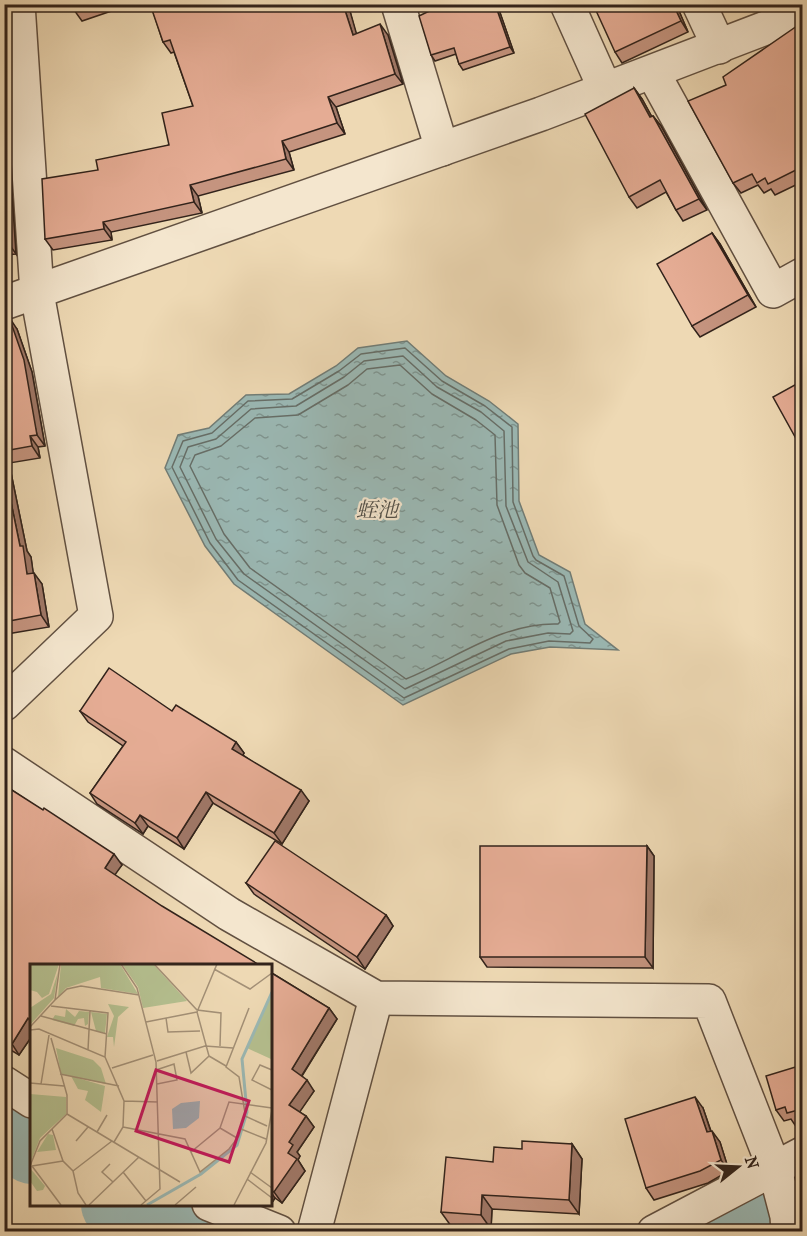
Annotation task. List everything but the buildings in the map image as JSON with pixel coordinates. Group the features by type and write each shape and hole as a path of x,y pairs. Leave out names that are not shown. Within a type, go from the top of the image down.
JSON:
{"street":[{"path":"4,704 96,616 38,293 18,4"},
{"path":"398,4 442,149"},
{"path":"567,4 606,91"},
{"path":"699,4 719,47"},
{"path":"4,303 38,293 606,91 802,14"},
{"path":"653,73 773,291 802,275"},
{"path":"4,764 230,914 376,998 709,1001 776,1176 788,1224"},
{"path":"314,1232 376,998"},
{"path":"4,1083 30,1100"},
{"path":"654,1232 776,1176 802,1154"},
{"path":"214,1206 279,1232"}],"water":[{"name":"蛭池","path":"407,341 446,376 489,401 518,424 519,501 539,555 570,572 585,624 618,650 550,647 511,654 403,705 234,584 205,546 165,468 178,435 209,428 246,395 289,394 336,366 358,348"}],"waterway":[{"path":"4,1128 30,1146"},
{"path":"717,1232 802,1192"},
{"path":"122,1206 172,1232"}]}
